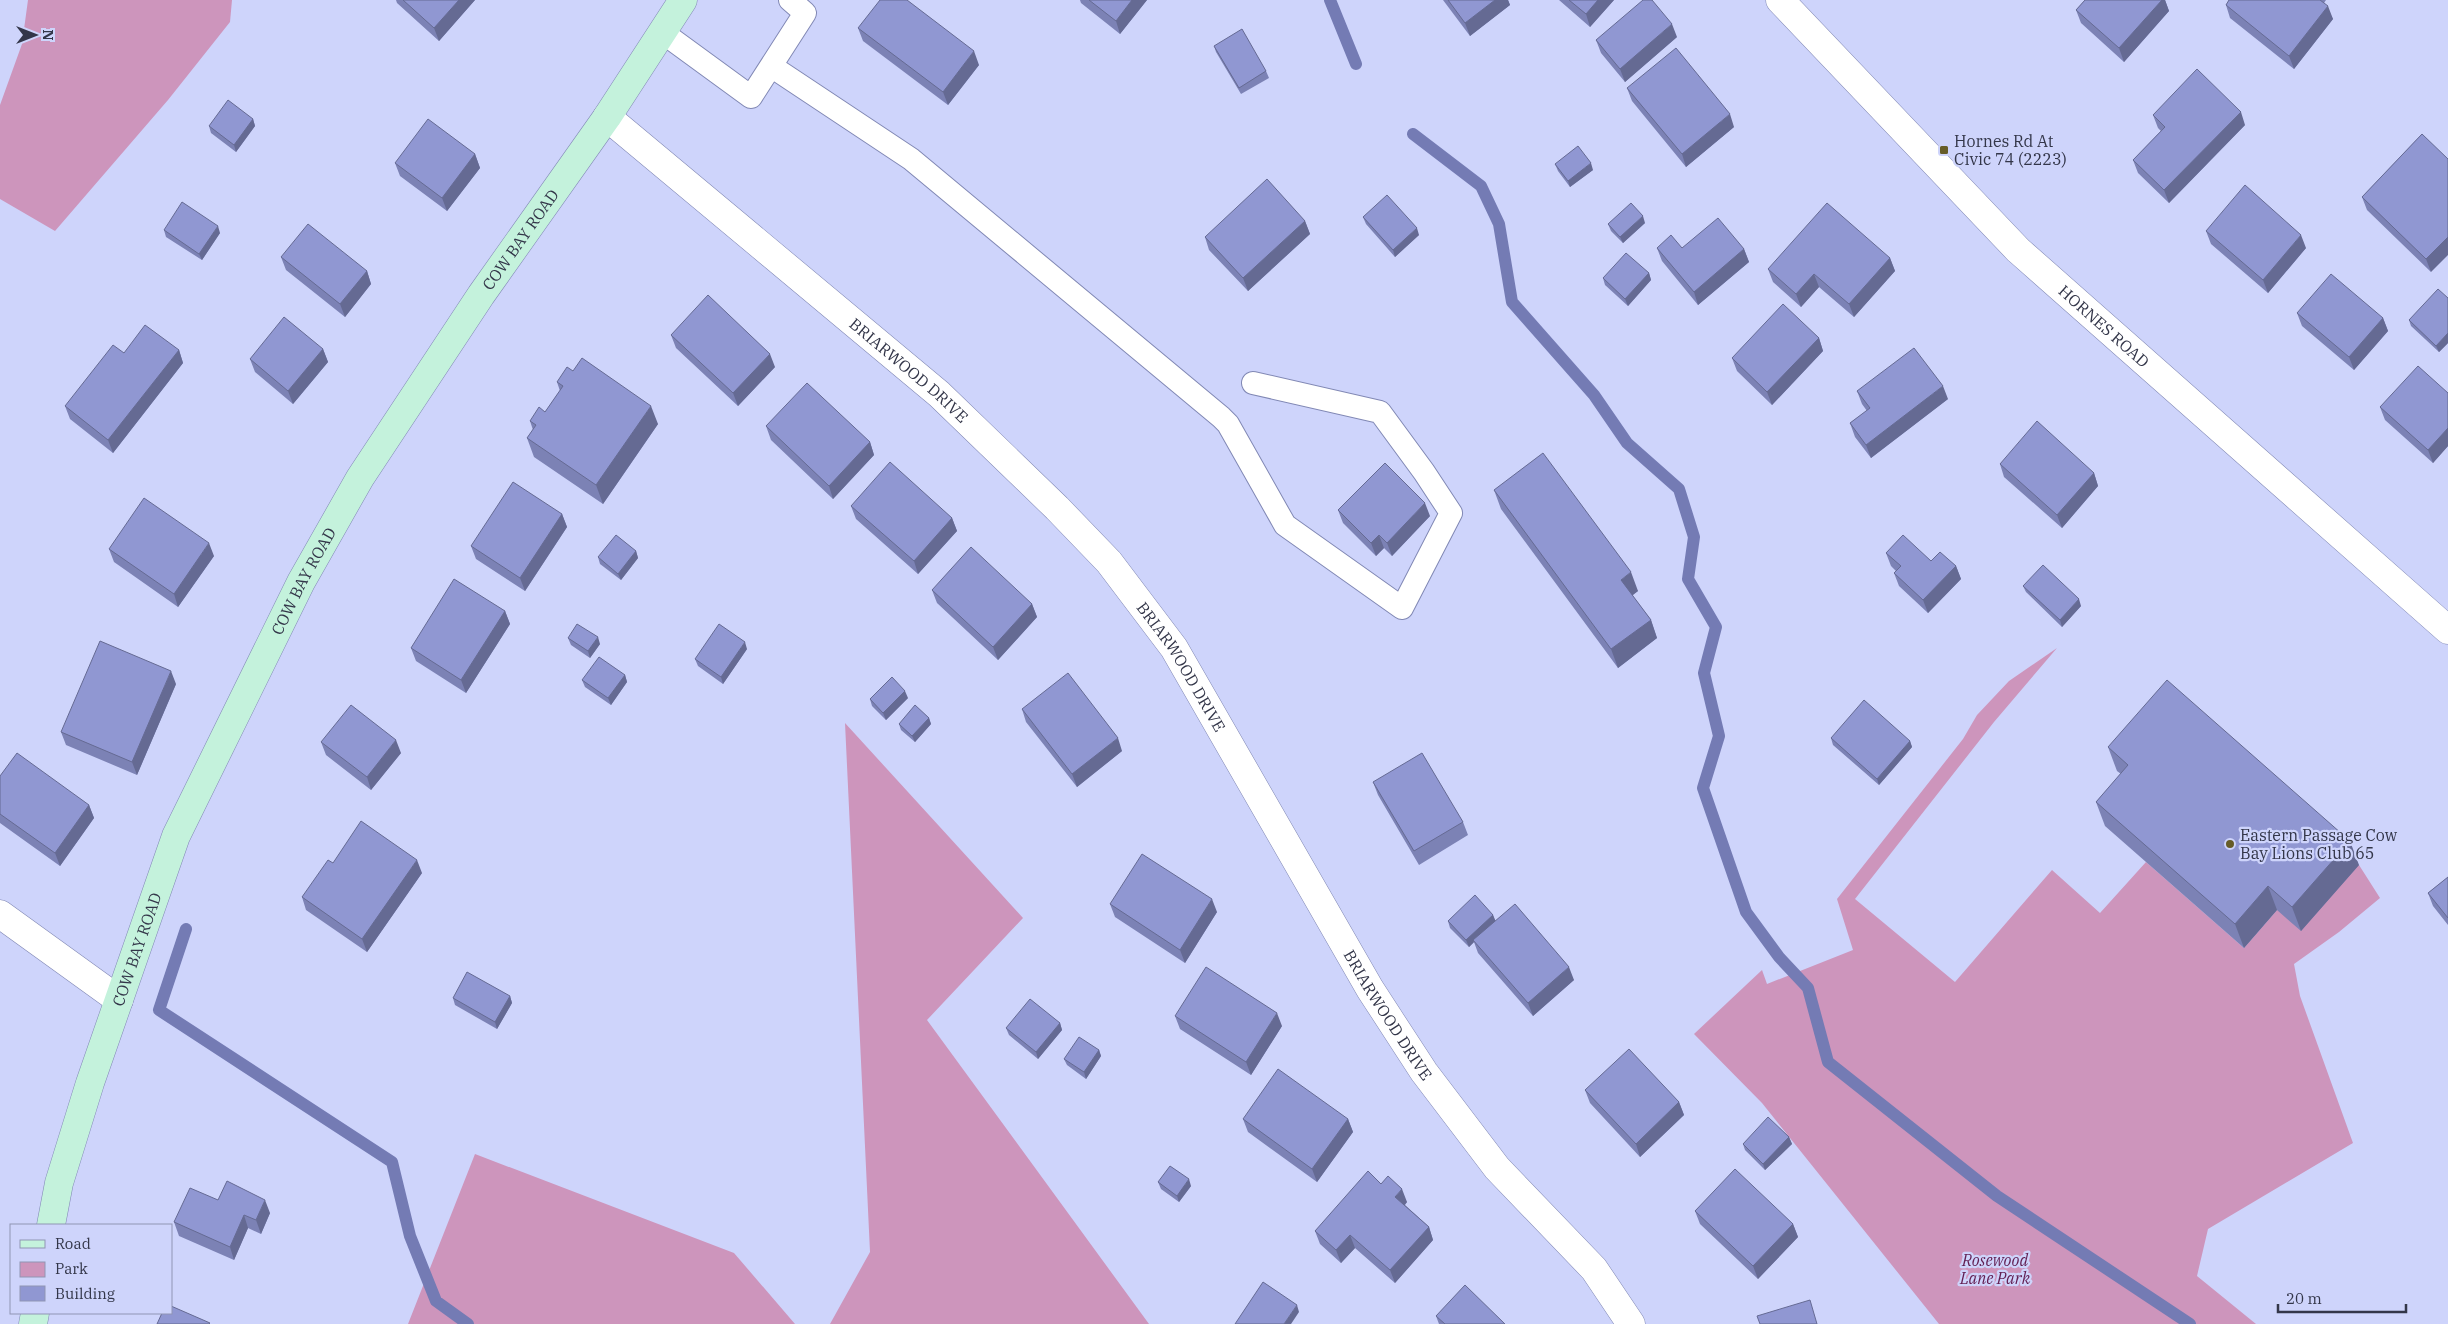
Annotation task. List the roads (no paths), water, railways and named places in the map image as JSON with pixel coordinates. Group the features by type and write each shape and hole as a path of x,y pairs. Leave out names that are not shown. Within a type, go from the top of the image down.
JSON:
{"main road":[{"name":"COW BAY ROAD","path":"51,1224 59,1182 176,836 301,582 360,478 481,295 607,117 683,0"}],"street":[{"name":"HORNES ROAD","path":"1780,0 2018,250 2448,630"},
{"name":"BRIARWOOD DRIVE","path":"607,117 940,394 1058,508 1109,562 1174,648 1370,989 1424,1072 1497,1168 1594,1269 1631,1324"},
{"path":"0,914 119,1000"}],"lane":[{"path":"662,32 751,97 804,13 790,0"},
{"path":"771,66 911,159 1221,417 1228,424 1285,525 1402,608 1451,513 1424,472 1380,412 1253,383"}],"waterway":[{"path":"1330,0 1356,64"},
{"path":"1413,134 1481,186 1499,224 1512,302 1594,395 1627,443 1679,489 1694,537 1688,579 1716,627 1704,673 1719,736 1703,788 1746,912 1779,957 1808,988 1828,1062 1997,1196 2190,1324"},
{"path":"186,929 159,1010 392,1162 410,1236 436,1301 468,1324"}],"place":[{"name":"Hornes Rd At Civic 74 (2223)","path":"1944,150"},
{"name":"Eastern Passage Cow Bay Lions Club 65","path":"2230,844"}],"park label":[{"name":"Rosewood Lane Park","path":"1995,1269"}]}
